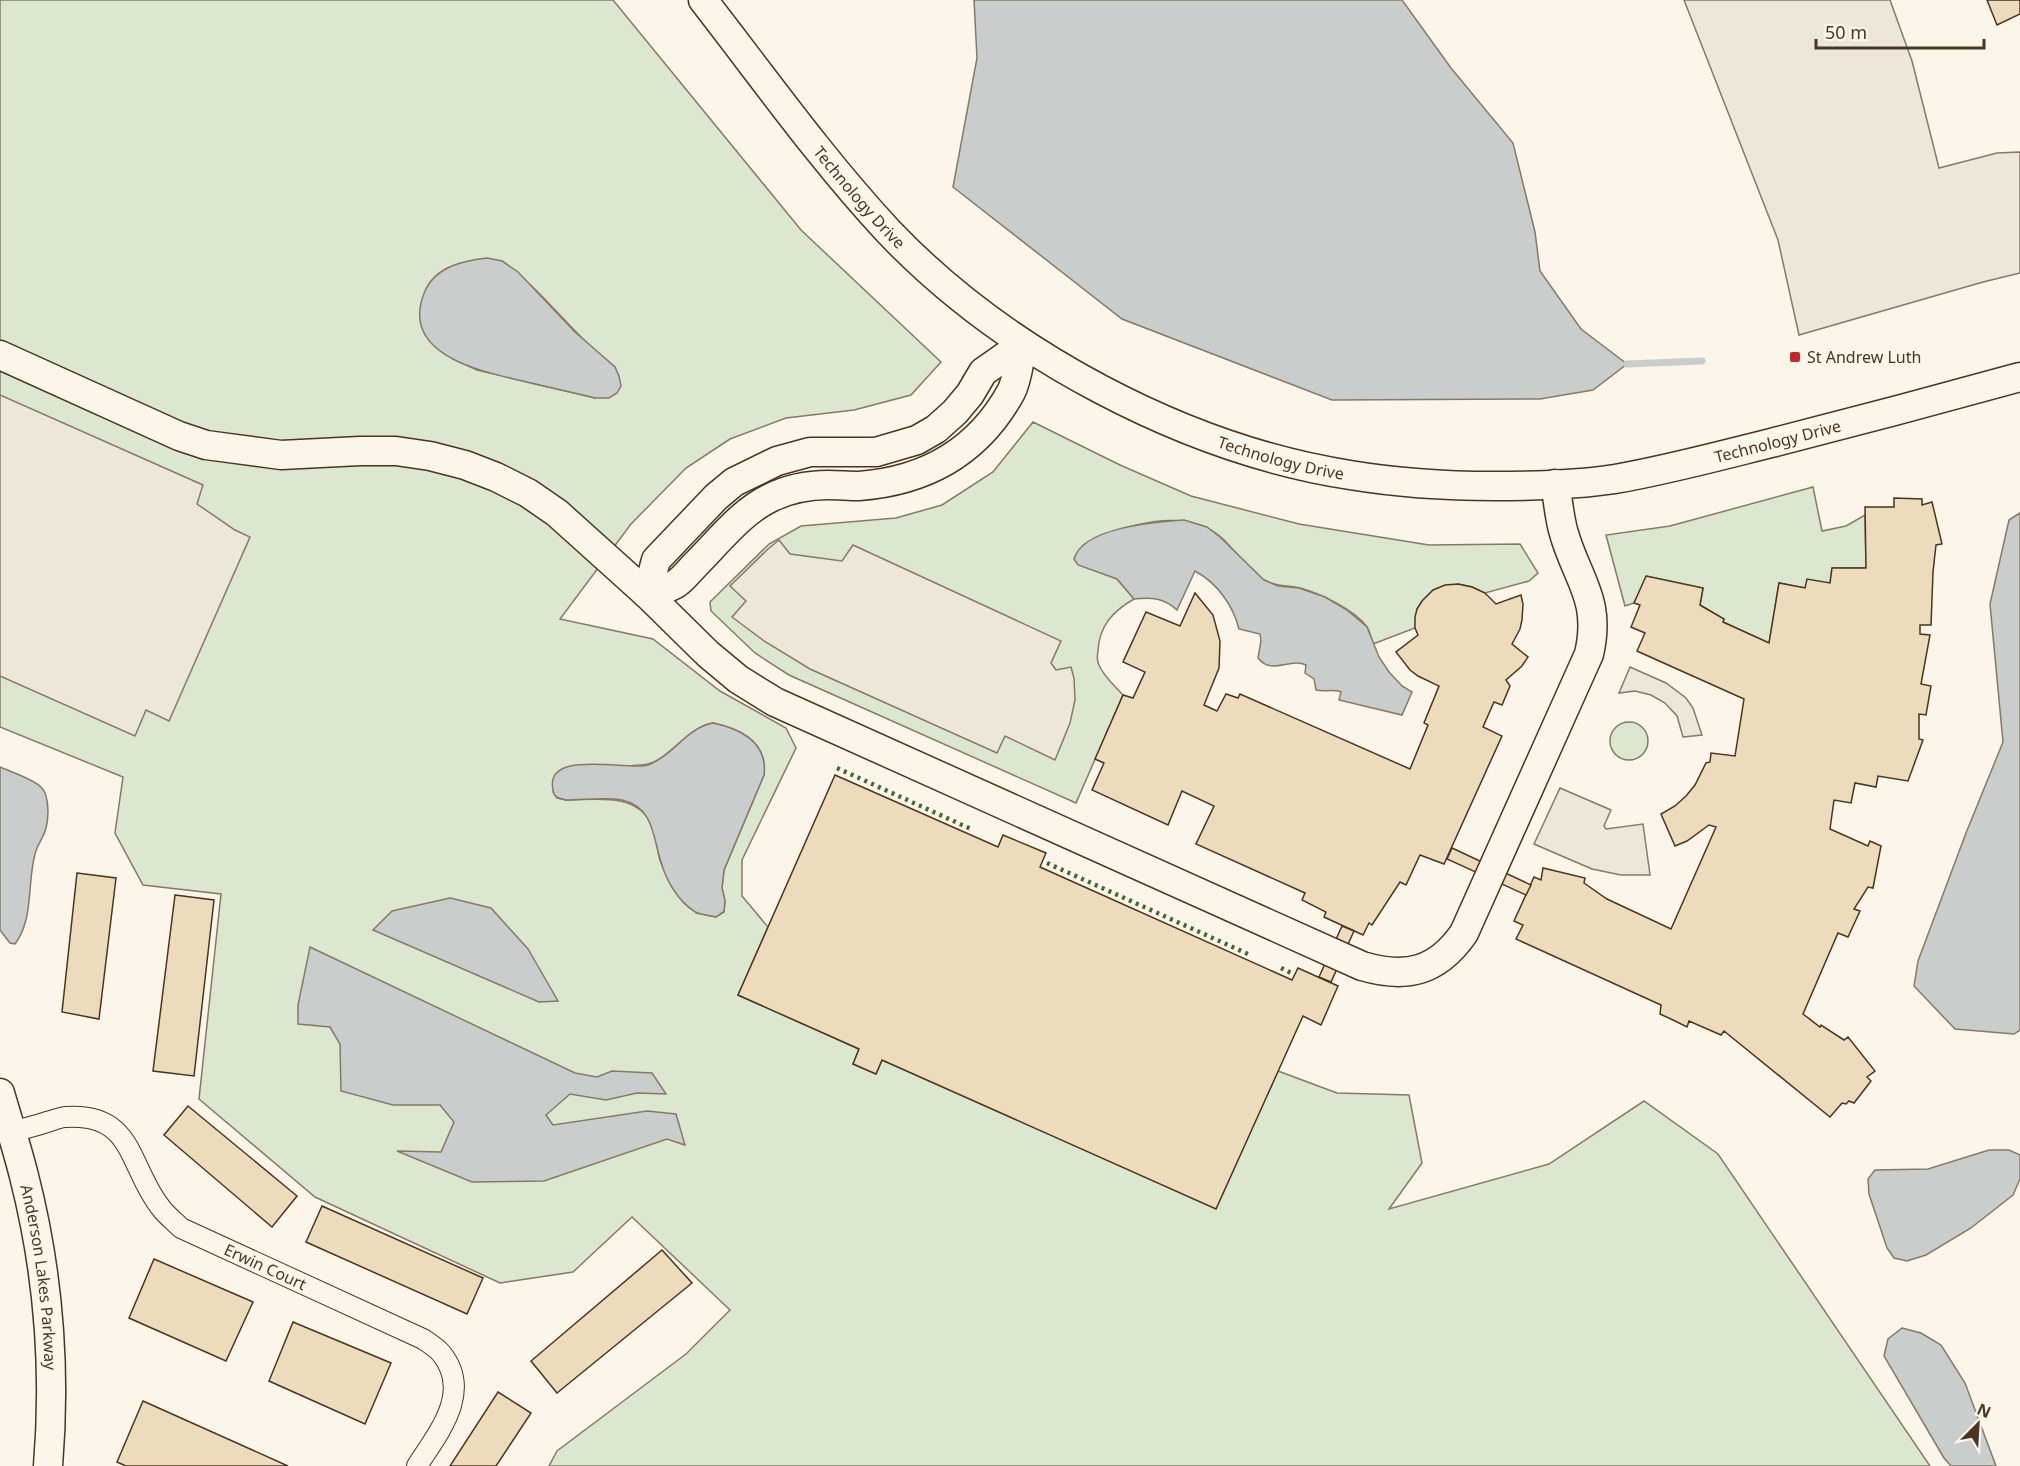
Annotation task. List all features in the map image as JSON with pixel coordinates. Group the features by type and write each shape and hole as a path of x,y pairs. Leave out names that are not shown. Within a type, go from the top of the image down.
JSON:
{"street":[{"name":"Technology Drive","path":"703,0 831,164 889,232 953,291 1023,344 1100,389 1169,421 1263,456 1349,475 1435,486 1523,486 1612,479 1698,461 2020,377"},
{"path":"647,594 676,584 745,514 785,491 827,485 854,486 894,482 914,477 955,455 992,421 1012,390 1023,344"},
{"path":"0,355 179,436 206,445 281,455 360,451 396,452 430,456 465,465 496,477 528,493 558,513 647,594 708,654 738,679 775,702 1362,966 1380,971 1400,972 1419,969 1437,962 1453,949 1464,933 1589,654 1594,618 1588,595 1563,530 1556,484"},
{"name":"Anderson Lakes Parkway","path":"0,1093 25,1178 40,1257 48,1316 51,1390 48,1466"},
{"name":"Erwin Court","path":"11,1132 62,1117 100,1120 116,1130 127,1145 160,1208 181,1228 423,1339 441,1353 452,1372 455,1396 447,1419 417,1466"}],"green space":[{"path":"0,0 613,0 801,230 941,362 911,395 854,410 786,418 730,439 686,468 631,524 560,619 653,639 720,691 786,728 796,748 742,860 742,896 768,927 738,995 859,1049 853,1064 876,1074 882,1060 1216,1208 1278,1071 1337,1093 1409,1095 1422,1163 1389,1209 1549,1164 1644,1101 1718,1154 1930,1466 549,1466 557,1451 686,1354 730,1310 632,1217 573,1272 500,1283 315,1197 199,1099 221,894 143,885 115,833 123,777 0,727","holes":["502,261 615,367 595,398 477,370 453,359","713,723 733,729 750,739 762,754 764,764 764,775 724,870 722,888 725,901 724,912 716,917 696,913 668,875 659,858 651,823 635,806 613,800 566,800 557,798 553,792 624,767 652,763 697,729"]},
{"path":"1033,422 1120,465 1191,496 1299,524 1429,545 1520,544 1538,573 1529,581 1485,593 1458,584 1422,601 1417,609 1415,628 1373,644 1367,627 1354,614 1317,594 1264,580 1253,572 1222,538 1207,528 1190,522 1172,520 1135,525 1084,545 1104,573 1117,579 1134,599 1108,620 1101,634 1097,655 1098,663 1123,695 1076,803 789,675 755,653 711,611 710,602 769,544 801,526 896,518 942,505 993,472"},
{"path":"1813,487 1822,531 1846,526 1865,515 1866,568 1832,568 1830,583 1805,588 1779,583 1769,643 1723,622 1724,619 1700,605 1703,588 1647,576 1634,603 1625,606 1606,535 1670,526"},
{"path":"1629,722 1642,728 1648,741 1642,754 1629,760 1616,754 1610,741 1616,728"}],"shaded area":[{"path":"974,0 1402,0 1451,68 1513,143 1535,232 1540,271 1581,329 1627,364 1593,390 1540,399 1332,400 1122,319 953,187 977,58"},
{"path":"1684,0 1890,0 1912,61 1939,168 1997,153 2020,152 2020,273 1799,335 1778,240"},
{"path":"487,258 502,261 518,272 575,332 615,367 621,386 617,393 609,398 595,398 485,372 447,356 433,345 423,330 420,313 425,291 443,270 469,261"},
{"path":"0,395 203,485 197,504 235,530 250,537 169,721 146,710 135,736 0,676"},
{"path":"2020,513 2020,1030 2014,1034 1955,1029 1914,986 1918,961 2003,742 1990,604 2009,520"},
{"path":"1184,520 1207,527 1264,580 1278,586 1299,588 1325,597 1347,610 1367,627 1379,657 1389,672 1402,686 1412,692 1402,715 1339,700 1341,692 1316,690 1314,679 1305,673 1306,665 1294,663 1269,666 1263,663 1258,658 1260,634 1239,629 1233,612 1223,595 1195,571 1177,610 1157,599 1134,599 1117,579 1078,565 1074,559 1080,548 1105,533 1156,522"},
{"path":"779,540 790,554 842,561 853,545 1061,641 1051,663 1056,670 1071,667 1075,700 1070,723 1055,760 1005,736 997,753 810,669 764,641 732,617 746,601 730,586"},
{"path":"1630,667 1666,683 1686,698 1693,708 1702,735 1683,737 1677,716 1665,703 1651,695 1635,691 1619,693"},
{"path":"713,723 733,729 750,739 762,754 764,764 764,775 724,870 722,888 725,901 724,911 716,917 694,911 673,890 663,869 654,834 646,816 640,809 633,804 615,799 566,800 556,796 553,790 554,777 561,769 590,764 648,765 657,761 695,730"},
{"path":"0,767 42,788 48,807 46,828 36,851 33,865 28,912 15,944 10,943 0,930"},
{"path":"1560,788 1611,810 1604,826 1606,829 1643,824 1650,875 1621,875 1592,869 1534,844"},
{"path":"450,898 491,908 528,949 558,1001 539,1002 373,930 392,911"},
{"path":"310,947 575,1073 597,1077 612,1071 652,1073 666,1094 637,1093 606,1100 570,1094 546,1115 553,1125 647,1111 676,1114 685,1145 667,1139 544,1181 472,1182 397,1151 441,1152 454,1122 440,1105 393,1105 341,1091 340,1044 330,1027 298,1024 298,1005"},
{"path":"1989,1150 2009,1150 2020,1155 2020,1179 2013,1195 1971,1228 1926,1255 1907,1261 1894,1258 1887,1248 1869,1194 1868,1179 1875,1170 1928,1169"},
{"path":"1902,1328 1921,1333 1941,1345 1965,1383 1996,1466 1951,1466 1944,1458 1884,1356 1888,1339"}],"building":[{"path":"1987,0 2020,0 2020,14 1997,25"},
{"path":"1894,498 1922,499 1922,505 1932,502 1942,544 1936,545 1931,625 1920,625 1920,634 1930,635 1921,684 1931,686 1926,715 1919,714 1919,739 1923,740 1908,781 1878,776 1876,787 1855,783 1851,803 1834,800 1830,829 1868,846 1870,841 1881,846 1873,888 1868,887 1854,909 1860,911 1848,937 1838,933 1803,1014 1820,1027 1821,1025 1844,1040 1848,1037 1875,1071 1867,1077 1871,1081 1854,1103 1849,1101 1846,1104 1842,1103 1830,1117 1724,1031 1721,1035 1689,1021 1687,1027 1660,1014 1661,1005 1516,939 1523,925 1514,921 1534,877 1541,880 1543,868 1585,878 1584,883 1607,899 1671,929 1716,827 1709,825 1687,841 1675,846 1661,814 1686,796 1695,785 1706,763 1710,762 1711,753 1735,756 1744,699 1637,651 1645,633 1631,627 1640,605 1634,603 1646,576 1703,588 1700,605 1724,619 1723,622 1769,643 1779,583 1805,588 1807,579 1830,583 1832,568 1866,568 1865,507 1894,507"},
{"path":"1458,584 1485,593 1496,604 1521,595 1522,620 1512,644 1528,657 1522,666 1506,680 1510,686 1502,705 1494,702 1483,727 1502,736 1444,864 1420,855 1406,885 1400,882 1372,925 1369,923 1363,935 1324,917 1326,912 1302,900 1305,893 1196,844 1214,806 1182,791 1168,825 1092,790 1104,763 1095,759 1123,695 1133,698 1145,672 1123,662 1146,612 1180,626 1195,593 1213,615 1220,641 1219,668 1204,705 1217,711 1226,694 1238,698 1240,694 1410,769 1428,725 1424,723 1439,686 1410,670 1396,652 1418,635 1415,628 1415,617 1422,601 1433,590 1445,585"},
{"path":"835,775 998,847 1003,835 1046,853 1040,867 1292,980 1298,968 1338,986 1321,1025 1303,1016 1216,1209 882,1060 876,1074 853,1064 859,1049 738,995"},
{"path":"1452,848 1531,885 1526,895 1447,859"},
{"path":"77,873 116,878 99,1019 62,1012"},
{"path":"175,895 214,900 194,1076 153,1071"},
{"path":"1342,926 1354,931 1331,982 1319,977"},
{"path":"188,1106 297,1196 272,1227 164,1135"},
{"path":"322,1206 483,1278 467,1314 306,1242"},
{"path":"662,1250 692,1283 557,1393 531,1361"},
{"path":"154,1259 253,1302 226,1361 129,1318"},
{"path":"293,1322 391,1363 365,1424 269,1381"},
{"path":"498,1392 531,1413 496,1466 450,1466"},
{"path":"143,1401 288,1466 126,1466 117,1462"}],"waterway":[{"path":"1627,364 1702,361"}],"hedge":[{"path":"837,768 971,829"},
{"path":"1047,863 1248,954"},
{"path":"1281,968 1291,973"}],"place":[{"name":"St Andrew Luth","path":"1795,357"}]}
